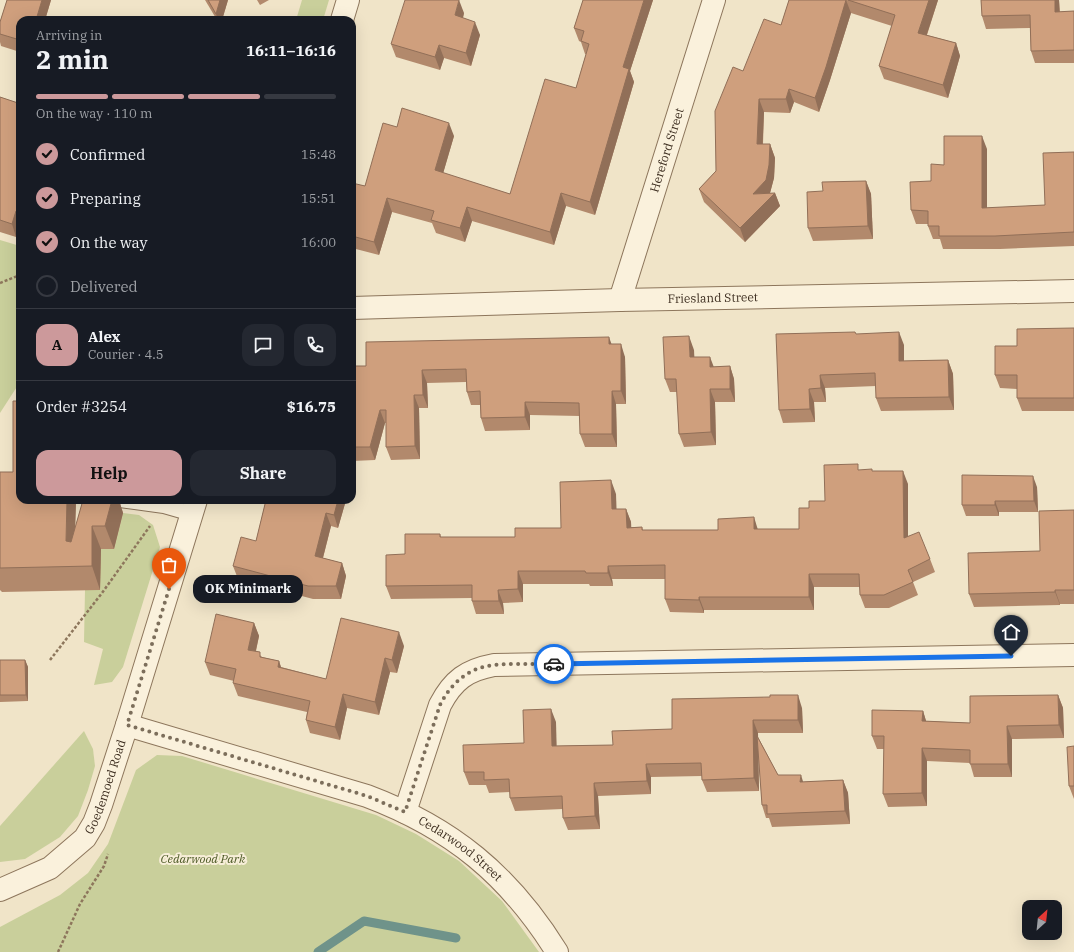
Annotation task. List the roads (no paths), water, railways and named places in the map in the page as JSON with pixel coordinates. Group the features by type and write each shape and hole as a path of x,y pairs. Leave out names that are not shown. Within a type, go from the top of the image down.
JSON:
{"street":[{"path":"343,16 348,0"},
{"name":"Hereford Street","path":"620,300 714,0"},
{"name":"Friesland Street","path":"356,308 620,300 1074,291"},
{"name":"Goedemoed Road","path":"0,890 50,868 85,838 94,823 127,725 194,507"},
{"path":"405,812 440,705 452,686 460,678 482,667 494,665 1074,655"},
{"name":"Cedarwood Street","path":"127,725 367,796 405,812 438,829 468,850 496,873 521,900 540,925 557,952"}],"lane":[{"path":"149,504 194,507"}],"waterway":[{"path":"318,952 364,921 456,938"}],"place":[{"name":"OK Minimark","path":"169,589"}],"park label":[{"name":"Cedarwood Park","path":"203,859"}]}
